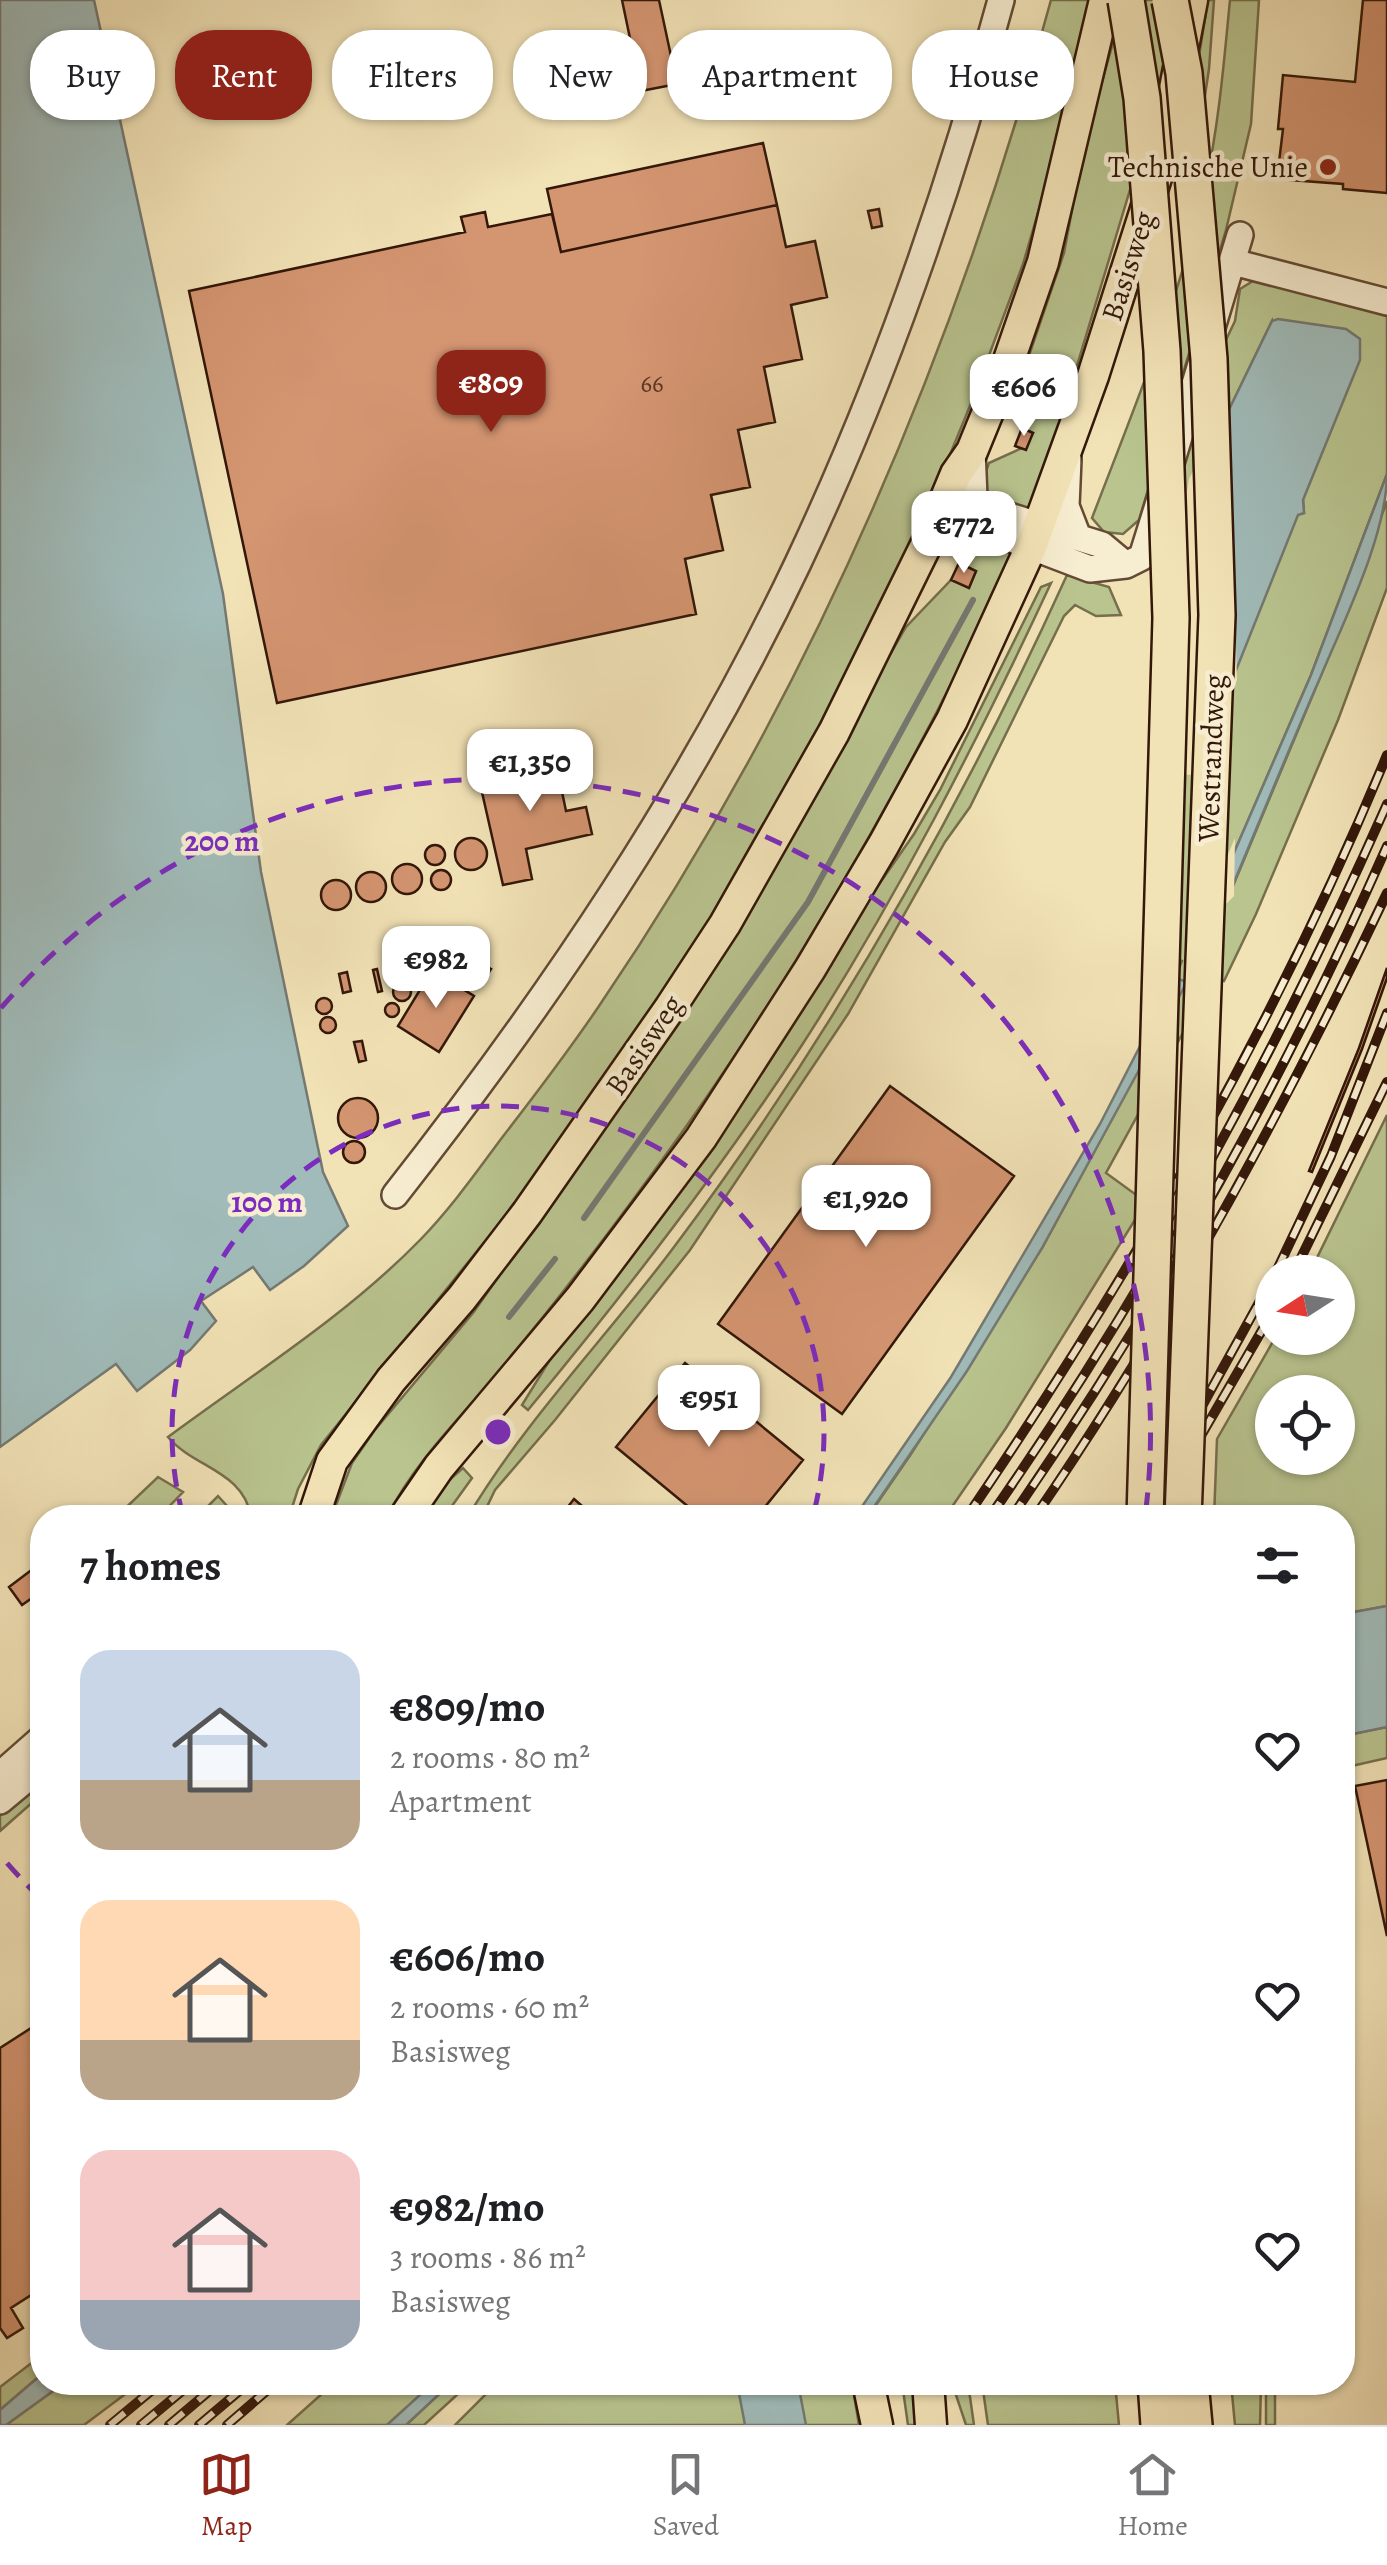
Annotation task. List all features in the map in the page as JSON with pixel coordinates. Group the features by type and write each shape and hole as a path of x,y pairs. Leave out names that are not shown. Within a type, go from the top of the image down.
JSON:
{"highway":[{"name":"Westrandweg","path":"1126,0 1142,98 1162,350 1171,618 1145,1505"},
{"name":"Westrandweg","path":"1170,0 1184,73 1209,358 1217,615 1183,1505"},
{"path":"1157,2395 1159,2425"},
{"path":"1191,2395 1194,2425"}],"main road":[{"name":"Basisweg","path":"317,1505 332,1461 391,1380 462,1298 527,1213 725,924 834,732 929,539 956,474 972,451 1043,262 1105,0"},
{"name":"Basisweg","path":"413,1505 438,1468 580,1298 701,1138 884,844 952,720 1035,536 1068,444 1161,162 1192,0"},
{"path":"870,2395 876,2425"},
{"path":"929,2395 931,2425"}],"street":[{"path":"396,1195 544,995 639,853 756,646 798,562 864,410 933,224 1001,0"},
{"path":"1035,536 1090,569 1126,565 1142,556 1240,235"},
{"path":"1233,262 1387,302"},
{"path":"1068,444 1066,506 1078,537"},
{"name":"Basisweg","path":"972,451 974,498 981,517"},
{"path":"929,539 981,517 993,532 1078,537 1102,544 1126,565"},
{"path":"0,1776 30,1749"},
{"path":"0,1802 30,1776"}],"green space":[{"path":"1051,0 1090,0 1074,75 1074,30 1042,30"},
{"path":"1125,0 1180,0 1167,67 1032,515 1010,504 985,505 983,480 989,463 1022,448 1033,433 1024,429 1033,402 1021,379 1064,253 1084,146"},
{"path":"1208,0 1214,0 1199,135 1198,62"},
{"path":"1230,0 1259,0 1251,124 1226,230 1139,520 1123,534 1104,532 1092,518 1170,311 1206,183 1218,115"},
{"path":"1016,120 1064,120 1023,264 928,508 798,771 711,922 527,1189 321,1445 293,1505 247,1505 229,1480 168,1437 330,1319 431,1228 599,1006 674,890 744,770 808,647 867,522 969,265"},
{"path":"1253,281 1387,316 1387,474 1311,675 1217,892 1228,898 1334,644 1387,501 1387,588 1338,720 1224,981 1213,978 1106,1173 1146,1202 1006,1428 953,1505 876,1505 1042,1248 1186,982 1175,978 1182,961 1149,943 1156,542 1235,321 1240,289","holes":["1272,321 1303,500 1304,513 1194,482"]},
{"path":"980,534 1016,552 894,792 756,1023 616,1223 423,1460 394,1505 336,1505 352,1463 374,1431 473,1313 682,1016 906,627 951,580 969,587 976,571 959,563"},
{"path":"1067,575 1109,587 1121,615 1096,616 1075,605 1064,616 970,807 945,842 848,1014 690,1250 495,1490 488,1505 475,1505 515,1447 674,1247 786,1087 889,922 1026,663"},
{"path":"1051,583 934,818 871,933 802,1045 670,1231 528,1410 522,1405 564,1337 914,834 940,790 1041,587"},
{"path":"1387,1115 1387,1606 1355,1612 1355,1505 1214,1505 1217,1439 1265,1355 1355,1355 1355,1255 1318,1255"},
{"path":"463,1468 472,1478 453,1505 426,1505"},
{"path":"158,1477 183,1492 171,1505 129,1505"},
{"path":"218,1496 226,1505 209,1505"},
{"path":"1387,1727 1387,1758 1355,1765 1355,1733"},
{"path":"30,1790 30,1805 0,1831 0,1811"},
{"path":"30,2364 30,2384 0,2410 0,2387"},
{"path":"47,2395 124,2395 84,2425 6,2425"},
{"path":"321,2395 421,2395 387,2425 287,2425"},
{"path":"438,2395 457,2395 424,2425 406,2425"},
{"path":"485,2395 854,2395 859,2425 455,2425"},
{"path":"904,2395 921,2395 925,2425 908,2425"},
{"path":"956,2395 970,2395 974,2425 966,2425"},
{"path":"984,2395 1116,2395 1119,2425 988,2425"},
{"path":"1232,2395 1261,2395 1260,2425 1235,2425"},
{"path":"1266,2395 1275,2395 1275,2425 1266,2425"}],"water":[{"path":"0,0 94,0 101,30 30,30 30,120 120,120 223,594 261,872 323,1172 348,1226 304,1266 270,1290 253,1267 201,1301 216,1321 190,1350 137,1391 116,1364 0,1447"},
{"path":"1272,321 1346,329 1360,339 1360,360 1303,500 1304,513 1298,515 1203,753 1194,482"},
{"path":"1387,474 1380,523 1362,577 1227,899 1217,892 1311,675"},
{"path":"1175,978 1187,982 1042,1248 967,1371 875,1505 863,1505 951,1377 1100,1124"},
{"path":"1387,1606 1387,1727 1355,1734 1355,1612"},
{"path":"30,2384 30,2395 47,2395 6,2425 0,2425 0,2410"},
{"path":"420,2395 438,2395 406,2425 387,2425"},
{"path":"739,2395 800,2395 806,2425 745,2425"}],"pier":[{"path":"1229,399 1237,680 1207,756 1192,775 1183,774 1179,497 1187,491 1189,479"},
{"path":"1235,838 1234,896 1226,904 1212,892"}],"building":[{"path":"622,0 659,0 667,37 667,86 647,90 647,30 628,30"},
{"path":"1363,0 1387,0 1387,193 1343,189 1343,184 1277,179 1283,129 1278,129 1283,75 1355,82"},
{"path":"763,143 777,205 561,252 547,189"},
{"path":"777,205 786,247 815,241 827,297 791,305 802,359 764,367 775,422 738,430 750,487 711,495 723,550 685,559 696,614 277,703 189,291 465,232 461,217 485,212 488,227 552,214 561,252"},
{"path":"879,209 882,226 872,228 868,211"},
{"path":"1022,428 1033,433 1026,450 1015,446"},
{"path":"959,563 976,571 969,588 951,580"},
{"path":"575,758 580,777 560,782 566,811 586,807 592,834 526,849 532,879 503,885 479,779"},
{"path":"471,838 483,842 487,854 483,866 471,870 459,866 455,854 459,842"},
{"path":"435,845 445,855 435,865 425,855"},
{"path":"407,864 418,868 422,879 418,890 407,894 396,890 392,879 396,868"},
{"path":"441,870 451,880 441,890 431,880"},
{"path":"371,872 382,876 386,887 382,898 371,902 360,898 356,887 360,876"},
{"path":"336,880 347,884 351,895 347,906 336,910 325,906 321,895 325,884"},
{"path":"426,950 433,957 426,964 419,957"},
{"path":"407,951 413,956 399,971 394,966"},
{"path":"413,963 423,973 413,983 403,973"},
{"path":"484,965 491,969 480,986 473,982"},
{"path":"1387,968 1362,1049 1312,1172 1309,1171 1359,1048"},
{"path":"377,969 382,991 378,992 373,970"},
{"path":"432,970 474,996 439,1052 398,1026"},
{"path":"347,972 351,991 343,993 339,974"},
{"path":"402,983 411,992 402,1001 393,992"},
{"path":"324,998 332,1006 324,1014 316,1006"},
{"path":"392,1003 399,1010 392,1017 385,1010"},
{"path":"328,1017 336,1025 328,1033 320,1025"},
{"path":"362,1041 366,1060 359,1062 354,1042"},
{"path":"890,1086 1014,1176 842,1414 718,1324"},
{"path":"358,1098 372,1104 378,1118 372,1132 358,1138 344,1132 338,1118 344,1104"},
{"path":"354,1141 362,1144 362,1160 354,1163 346,1160 343,1152 346,1144"},
{"path":"685,1363 803,1460 767,1505 686,1505 616,1447"},
{"path":"30,1571 30,1599 22,1605 9,1587"},
{"path":"1387,1780 1387,1936 1355,1786"},
{"path":"30,2029 30,2296 11,2308 23,2328 7,2338 0,2328 0,2048"}],"waterway":[{"path":"584,1218 808,902 973,600"},
{"path":"509,1317 555,1259"}],"railway":[{"path":"975,1505 1085,1335 1196,1147 1297,954 1387,755"},
{"path":"998,1505 1102,1347 1205,1170 1300,989 1387,804"},
{"path":"1020,1505 1116,1357 1215,1191 1305,1020 1387,846"},
{"path":"1043,1505 1132,1367 1223,1213 1308,1054 1387,893"},
{"path":"1284,1255 1331,1156 1387,1013"},
{"path":"1302,1255 1387,1082"},
{"path":"1138,1505 1196,1417 1255,1310"},
{"path":"1202,1434 1255,1342"},
{"path":"110,2425 146,2395"},
{"path":"141,2425 177,2395"},
{"path":"169,2425 205,2395"},
{"path":"199,2425 235,2395"},
{"path":"227,2425 262,2395"}],"place":[{"name":"Technische Unie","path":"1328,167"}]}
